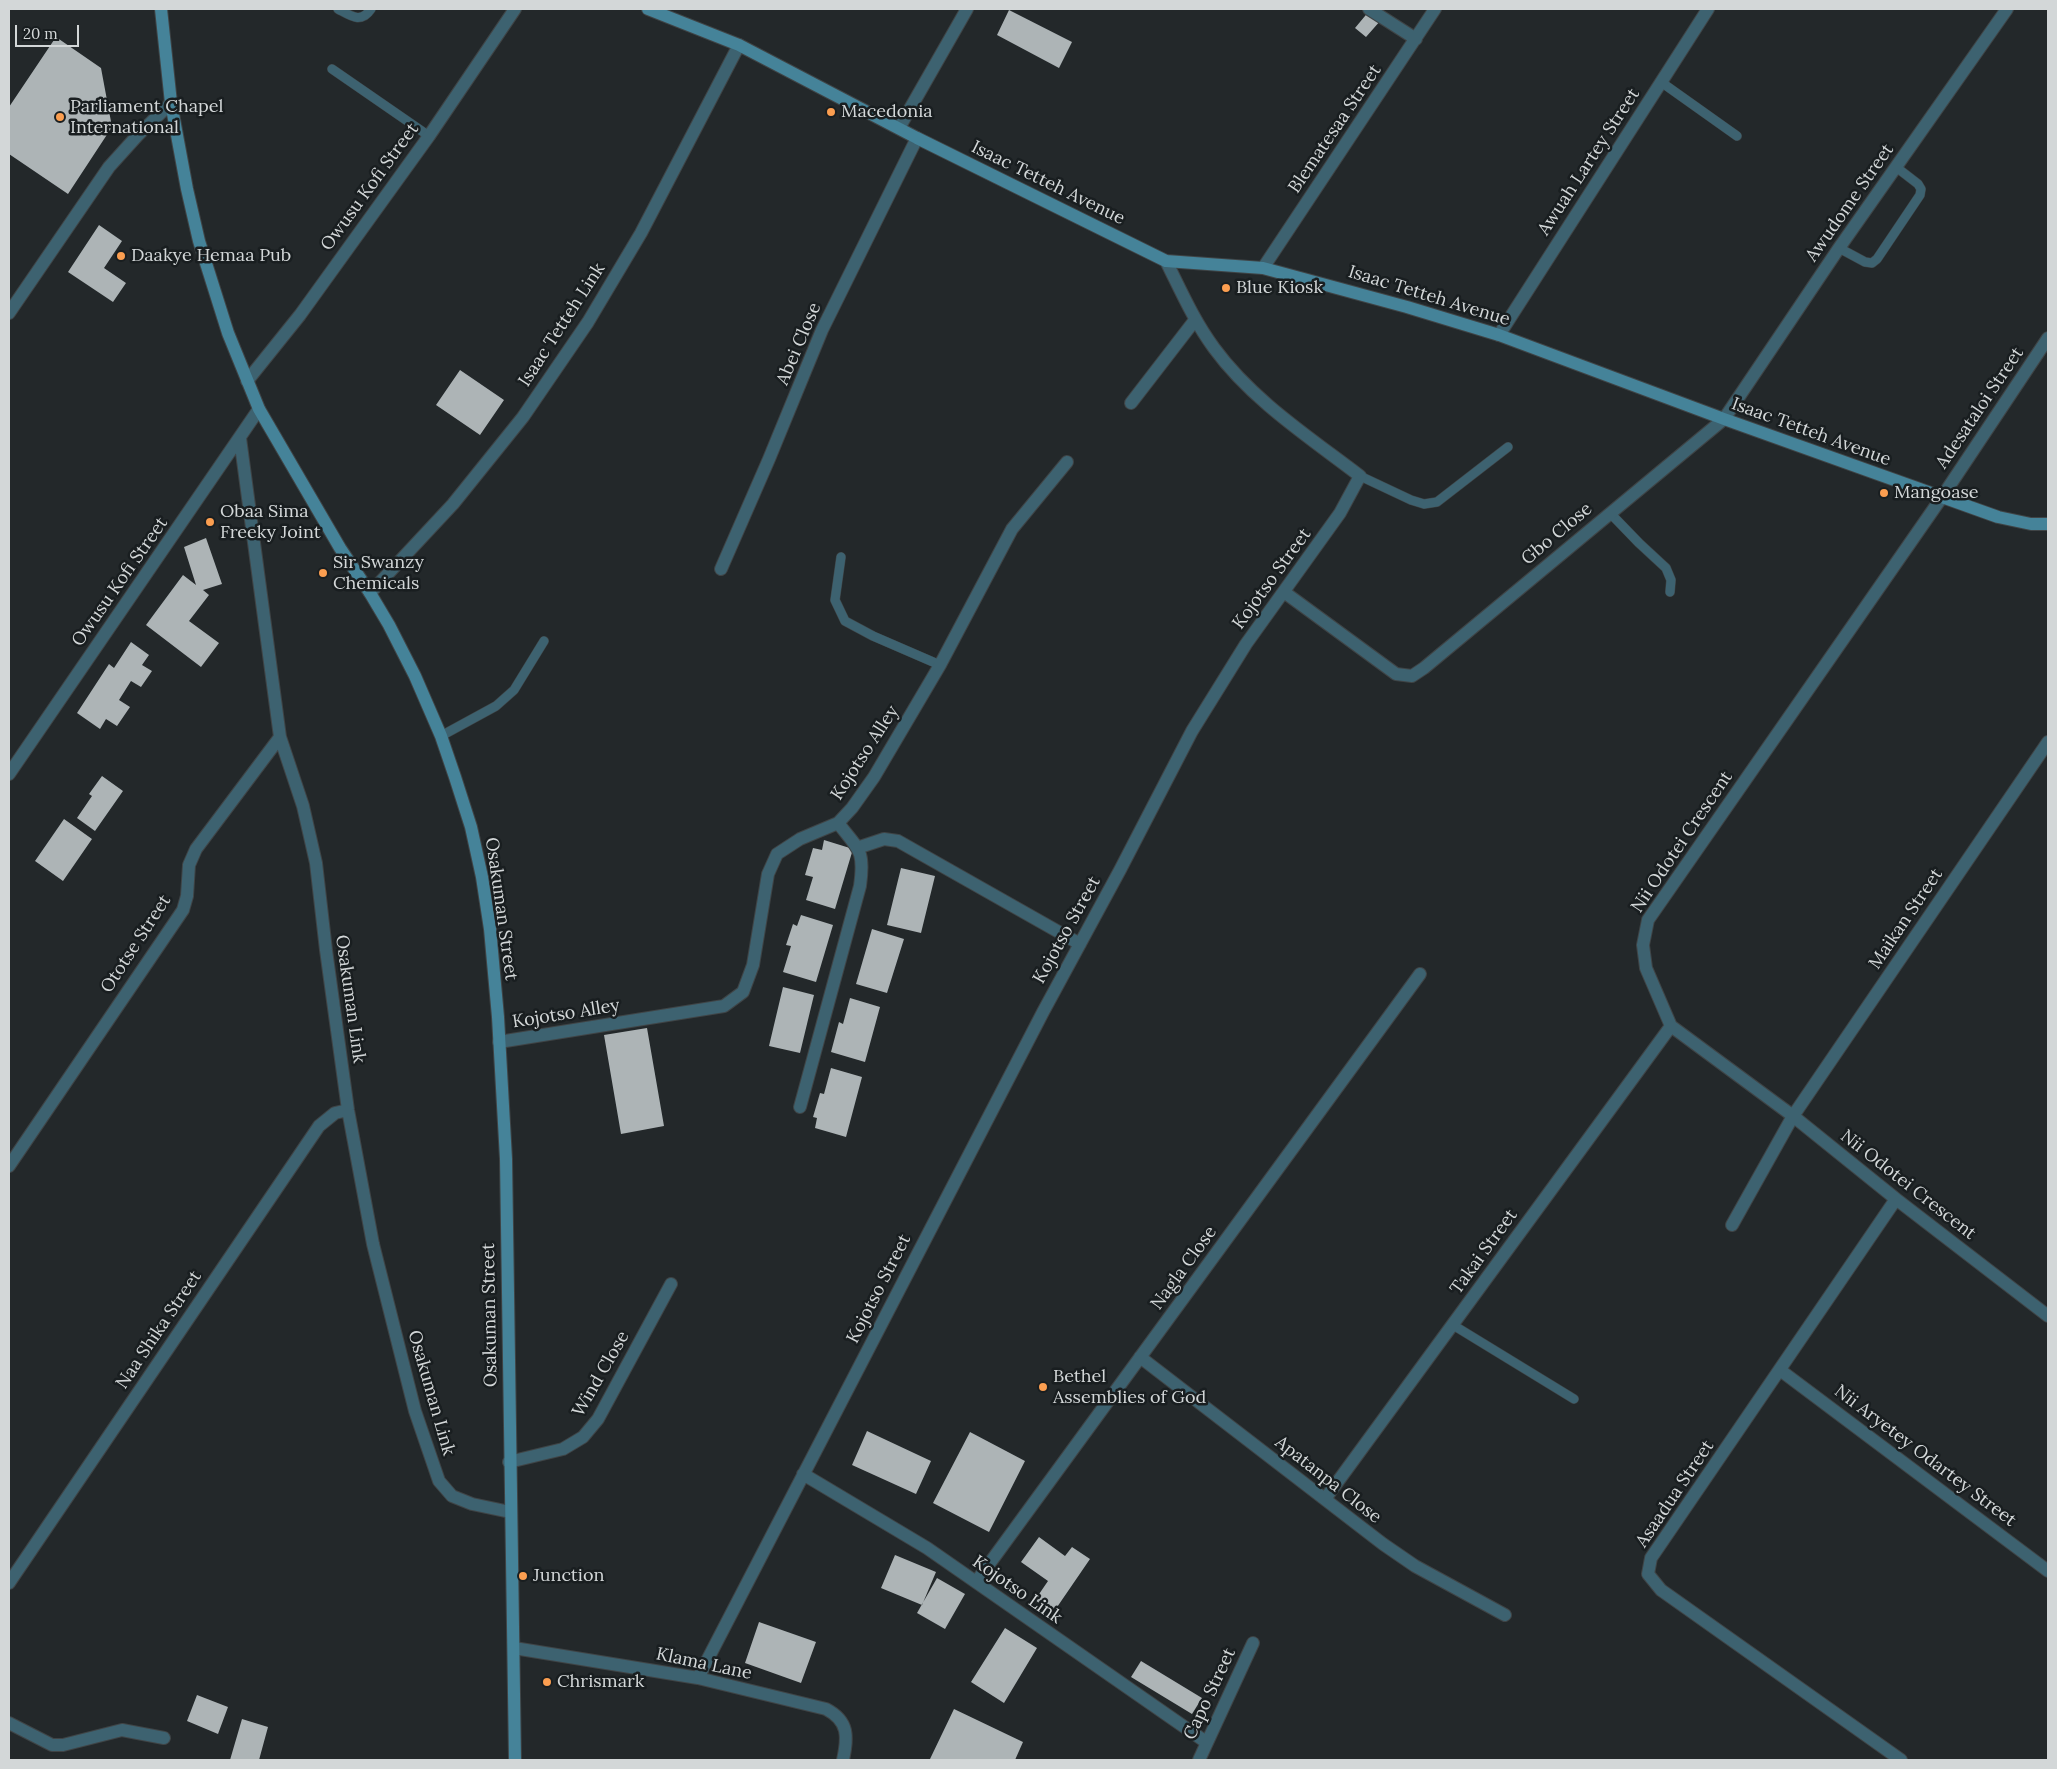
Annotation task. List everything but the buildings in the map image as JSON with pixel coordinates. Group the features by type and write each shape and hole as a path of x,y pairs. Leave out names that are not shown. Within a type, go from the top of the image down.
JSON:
{"street":[{"name":"Osakuman Street","path":"161,9 171,103 187,189 199,241 228,333 259,409 340,548 370,593 415,676 441,736 471,827 482,877 490,929 506,1159 509,1462 515,1760"},
{"name":"Owusu Kofi Street","path":"247,381 300,315 428,136 515,9"},
{"name":"Isaac Tetteh Avenue","path":"648,9 739,45 917,138 1166,261 1263,268 1389,302 1499,335 1724,419 1998,517 2031,524 2048,524"},
{"path":"899,128 968,9"},
{"path":"1369,9 1416,39"},
{"name":"Blematesaa Street","path":"1263,268 1435,9"},
{"name":"Awuah Lartey Street","path":"1499,335 1708,9"},
{"name":"Awudome Street","path":"1724,419 1839,248 2007,9"},
{"name":"Isaac Tetteh Link","path":"370,593 453,504 523,417 588,322 641,233 739,45"},
{"path":"9,313 109,166 171,103"},
{"name":"Abei Close","path":"721,569 770,459 822,330 917,138"},
{"path":"1166,261 1195,320 1214,349 1233,371 1294,426 1360,476"},
{"path":"1131,403 1195,320"},
{"name":"Adesataloi Street","path":"1942,498 2048,338"},
{"name":"Owusu Kofi Street","path":"9,774 259,409"},
{"name":"Gbo Close","path":"1284,592 1396,674 1412,676 1432,662 1724,419"},
{"name":"Osakuman Link","path":"240,438 280,737 302,806 316,863 348,1110 375,1253 415,1411 438,1481 452,1496 472,1504 510,1512"},
{"name":"Kojotso Alley","path":"499,1042 724,1006 743,992 753,965 768,874 778,854 800,839 838,823 852,808 874,778 940,665 1012,529 1067,462"},
{"name":"Kojotso Street","path":"698,1678 1043,1012 1192,731 1246,644 1340,513 1360,476"},
{"name":"Nii Odotei Crescent","path":"1942,498 1648,920 1642,945 1646,968 1671,1026 1793,1116 1896,1199 2048,1315"},
{"name":"Ototse Street","path":"9,1166 182,910 187,896 189,865 196,849 280,737"},
{"name":"Maikan Street","path":"1732,1225 1793,1116 2048,742"},
{"path":"800,1107 860,886 863,864 858,848 838,823"},
{"path":"858,848 884,839 898,841 1080,944"},
{"name":"Nagla Close","path":"976,1582 1420,974"},
{"name":"Takai Street","path":"1325,1499 1671,1026"},
{"name":"Naa Shika Street","path":"9,1583 319,1126 335,1113 348,1110"},
{"name":"Asaadua Street","path":"1896,1199 1651,1558 1648,1574 1662,1590 1902,1760"},
{"name":"Wind Close","path":"509,1462 563,1449 584,1437 598,1419 671,1284"},
{"name":"Apatanpa Close","path":"1140,1357 1382,1544 1415,1566 1504,1615"},
{"name":"Nii Aryetey Odartey Street","path":"1780,1370 2048,1571"},
{"name":"Kojotso Link","path":"803,1474 881,1519 976,1582 1206,1742"},
{"name":"Capo Street","path":"1199,1760 1253,1643"},
{"name":"Klama Lane","path":"514,1648 698,1678 826,1709 838,1715 846,1730 843,1760"},
{"path":"9,1723 52,1745 63,1746 122,1730 164,1738"}],"lane":[{"path":"338,9 352,17 358,18 366,16 371,9"},
{"path":"332,69 428,136"},
{"path":"1661,82 1737,136"},
{"path":"1839,248 1865,262 1872,263 1877,259 1920,195 1921,189 1918,184 1896,167"},
{"path":"1360,476 1424,504 1436,502 1508,448"},
{"path":"1610,513 1666,568 1671,580 1670,592"},
{"path":"841,557 835,600 845,621 873,636 940,665"},
{"path":"441,736 496,706 514,690 544,641"},
{"path":"1453,1324 1574,1399"}],"place":[{"name":"Macedonia","path":"831,112"},
{"name":"Parliament Chapel International","path":"60,117"},
{"name":"Daakye Hemaa Pub","path":"121,256"},
{"name":"Blue Kiosk","path":"1226,288"},
{"name":"Mangoase","path":"1884,493"},
{"name":"Obaa Sima Freeky Joint","path":"210,522"},
{"name":"Sir Swanzy Chemicals","path":"323,573"},
{"name":"Bethel Assemblies of God","path":"1043,1387"},
{"name":"Junction","path":"523,1576"},
{"name":"Chrismark","path":"547,1682"}]}
